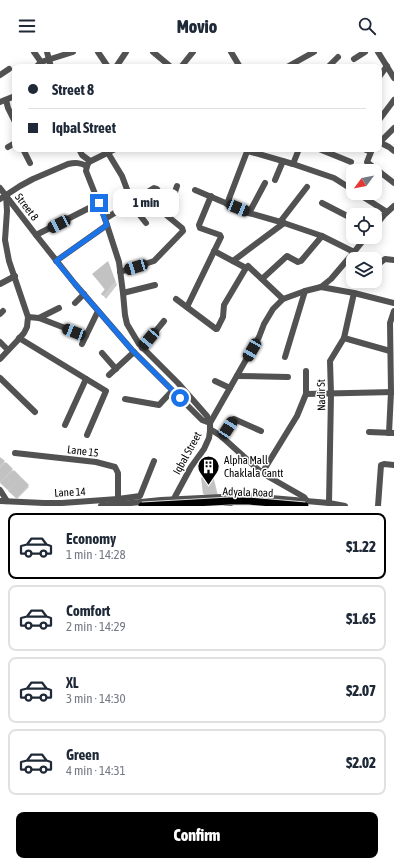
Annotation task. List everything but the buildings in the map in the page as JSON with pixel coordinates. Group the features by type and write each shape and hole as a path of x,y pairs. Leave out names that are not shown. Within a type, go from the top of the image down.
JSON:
{"main road":[{"name":"Adyala Road","path":"142,506 230,501 306,503"}],"street":[{"path":"34,52 38,64"},
{"path":"46,52 50,64"},
{"path":"40,64 73,52"},
{"path":"98,52 106,64"},
{"path":"118,64 126,52"},
{"path":"153,52 167,64"},
{"path":"183,64 193,52"},
{"path":"238,64 233,54 240,52"},
{"path":"293,64 314,52"},
{"path":"354,59 365,52"},
{"path":"378,52 390,67 394,78"},
{"path":"331,64 338,57"},
{"path":"382,74 390,67"},
{"path":"0,75 9,68"},
{"path":"382,116 394,100"},
{"path":"3,101 12,116"},
{"path":"382,140 394,128"},
{"path":"382,143 394,151"},
{"path":"8,147 12,145"},
{"path":"24,152 30,163"},
{"path":"80,152 89,164"},
{"path":"0,359 20,338 27,327 28,317 2,242 7,211 3,197 32,179 74,162 89,164 108,152 122,176 128,192"},
{"path":"227,204 247,152"},
{"path":"254,152 334,178 346,186"},
{"path":"293,164 298,152"},
{"path":"326,152 351,162"},
{"path":"371,152 367,162 394,183"},
{"path":"275,180 283,161"},
{"name":"Iqbal Street","path":"89,164 86,171 106,222 119,262 125,315 128,324 142,348 178,383 207,416 210,426 209,438 204,449 191,467 172,503"},
{"path":"249,213 265,183"},
{"path":"120,272 154,261 183,231 182,228 165,214 172,204 177,186"},
{"path":"233,261 282,222 307,187"},
{"name":"Street 8","path":"0,188 3,197 134,352 202,420 262,473 304,497 306,503"},
{"path":"56,261 130,203 154,188 157,189 164,200 172,204"},
{"path":"195,190 249,213 282,222 322,236 350,252"},
{"path":"187,307 221,236 200,228 199,225 211,196"},
{"path":"369,200 387,212"},
{"path":"36,236 99,203"},
{"path":"130,203 146,223"},
{"path":"322,203 346,215"},
{"path":"382,217 394,206"},
{"path":"262,279 287,256 298,262 301,261 322,236"},
{"path":"355,252 361,244"},
{"path":"214,251 246,268 248,266 250,267 283,299"},
{"path":"382,261 385,259 394,260"},
{"path":"321,287 331,279 346,262"},
{"path":"176,298 217,329 223,317 224,305 246,268"},
{"path":"0,284 14,276"},
{"path":"123,293 155,285"},
{"path":"210,426 259,337 264,324 273,309 283,299 321,287 394,302"},
{"path":"284,357 305,291"},
{"name":"Nadir St","path":"329,503 331,394 330,361 344,338 354,293"},
{"path":"75,303 84,294"},
{"path":"39,318 59,308"},
{"path":"82,344 98,311"},
{"path":"369,432 392,433 390,351 392,342 390,323 394,311"},
{"path":"28,317 39,318 86,336"},
{"path":"142,348 164,322"},
{"path":"20,338 106,391 87,435"},
{"path":"344,338 390,351"},
{"path":"0,342 8,350"},
{"path":"109,375 134,352"},
{"path":"102,354 116,369"},
{"path":"262,473 297,416 306,394 306,371"},
{"path":"237,376 288,377"},
{"path":"0,378 35,412"},
{"path":"65,424 86,379"},
{"path":"215,381 230,388"},
{"path":"125,399 159,405 172,391"},
{"path":"306,394 392,392"},
{"path":"222,437 234,419 261,431"},
{"name":"Lane 15","path":"15,454 96,462 114,467 118,473 118,499"},
{"name":"Lane 14","path":"0,501 50,503 118,499 140,496 154,461"},
{"path":"378,506 381,465 394,465"},
{"path":"0,490 8,501"},
{"path":"101,506 172,503 222,497 248,496 306,503 329,503 345,506"}],"place":[{"name":"Alpha Mall Chaklala Cantt","path":"209,486"}],"route":[{"path":"99,203 107,225 56,261 132,350 180,398"}]}
